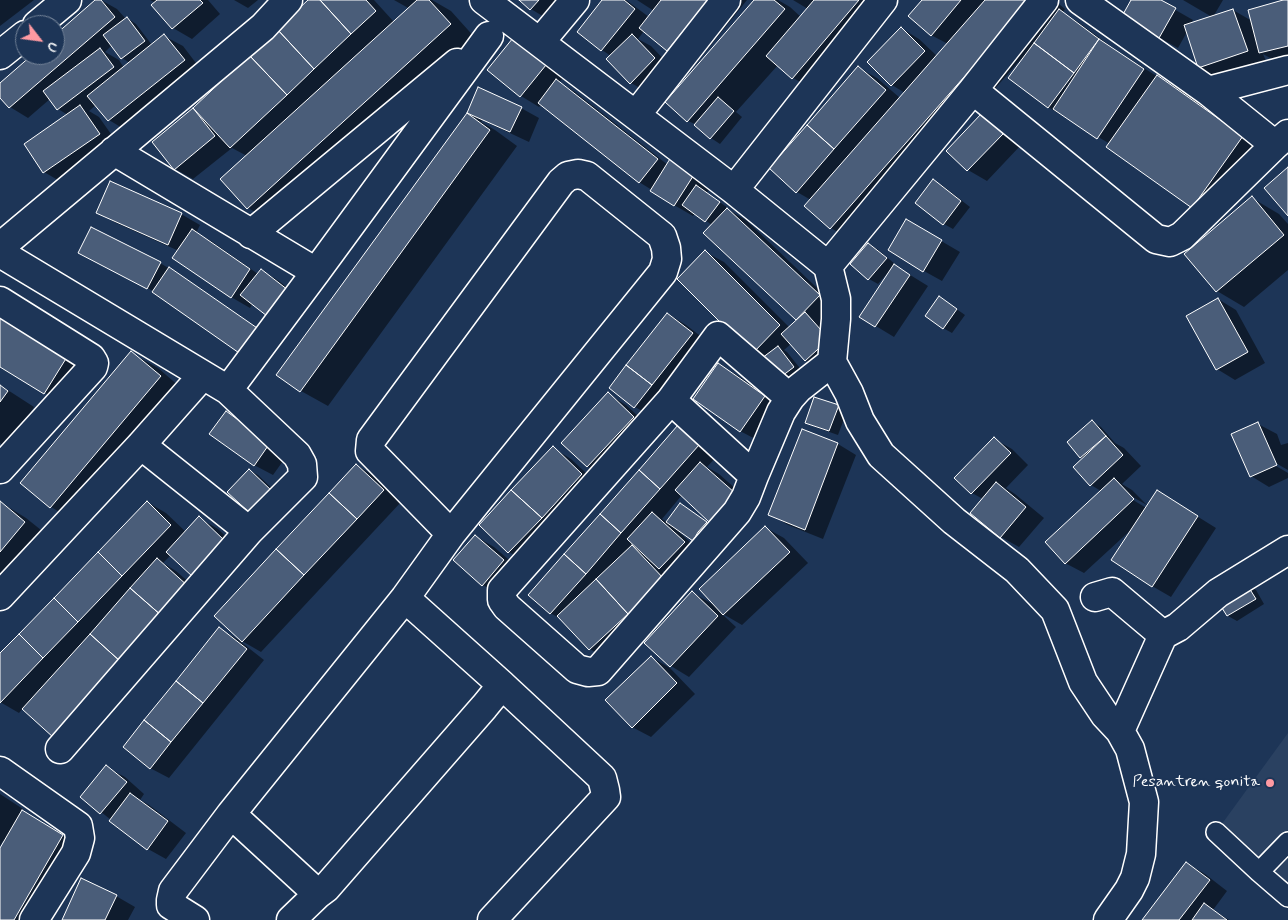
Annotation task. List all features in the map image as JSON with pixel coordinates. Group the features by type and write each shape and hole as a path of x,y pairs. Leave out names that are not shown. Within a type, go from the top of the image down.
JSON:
{"street":[{"path":"49,15 67,0"},
{"path":"0,247 263,27 288,0"},
{"path":"484,0 497,26 540,42 734,190 828,266 836,299 832,362 849,393 860,421 880,455 954,521 1017,570 1055,610 1083,682 1105,715 1120,731 1130,750 1144,802 1141,854 1135,878 1108,920"},
{"path":"540,42 574,0"},
{"path":"636,115 726,0"},
{"path":"734,190 883,0"},
{"path":"828,266 974,90 1044,0"},
{"path":"974,90 1156,239 1170,242 1182,236 1282,140 1208,91 1092,3"},
{"path":"251,234 497,26"},
{"path":"228,390 497,26"},
{"path":"0,56 15,43"},
{"path":"1208,91 1288,70"},
{"path":"114,151 316,272"},
{"path":"195,920 171,905 172,891 230,814 405,598 451,534 663,272 667,259 662,236 587,176 578,174 568,176 561,182 371,440 370,451 451,534"},
{"path":"0,253 228,390 297,455 302,464 303,476 249,531 60,749"},
{"path":"0,302 92,358 94,363 0,470"},
{"path":"790,398 718,336 671,400 502,590 502,600 506,607 577,669 588,672 598,671 736,512 746,498 781,412 799,388 832,362"},
{"path":"0,596 203,376"},
{"path":"671,400 754,476"},
{"path":"141,445 249,531"},
{"path":"1120,731 1163,635 1178,627 1218,593 1288,550"},
{"path":"1095,597 1112,592 1163,635"},
{"path":"405,598 602,778 606,790 606,798 492,920"},
{"path":"291,920 326,888 502,685"},
{"path":"0,771 78,826 80,838 76,854 34,920"},
{"path":"230,814 318,894"}],"lane":[{"path":"1216,832 1288,897"},
{"path":"1259,872 1288,842"}],"shaded area":[{"name":"Pesantren qonita","path":"1288,733 1288,894 1216,832"}],"building":[{"path":"95,0 101,0 115,17 65,60 65,26"},
{"path":"157,0 200,0 203,3 172,29 151,5"},
{"path":"308,0 320,0 351,34 314,69 277,29"},
{"path":"320,0 366,0 376,11 351,34"},
{"path":"417,0 429,0 451,24 247,209 220,179"},
{"path":"519,0 539,0 530,10"},
{"path":"602,0 624,0 635,9 601,51 577,32"},
{"path":"661,0 708,0 667,51 639,28"},
{"path":"754,0 774,0 785,9 687,122 665,102"},
{"path":"814,0 859,0 792,79 766,56"},
{"path":"922,0 961,0 931,36 908,16"},
{"path":"985,0 1032,0 830,229 804,206"},
{"path":"1131,0 1161,0 1176,8 1159,38 1121,18"},
{"path":"1288,0 1288,46 1259,53 1248,10"},
{"path":"1059,9 1099,39 1074,73 1034,43"},
{"path":"1233,9 1248,51 1198,68 1184,25"},
{"path":"127,17 145,41 121,59 103,35"},
{"path":"901,27 925,51 891,86 867,62"},
{"path":"277,29 314,69 287,95 249,55"},
{"path":"164,34 185,60 108,121 87,96"},
{"path":"632,34 655,58 630,84 606,59"},
{"path":"513,38 546,65 520,97 487,70"},
{"path":"1099,39 1144,69 1097,139 1053,109"},
{"path":"1034,43 1074,73 1048,108 1008,78"},
{"path":"100,48 114,67 57,110 43,91"},
{"path":"249,55 287,95 230,148 193,108"},
{"path":"21,65 59,65 9,108 0,98 0,83"},
{"path":"858,66 886,90 834,149 807,125"},
{"path":"1157,75 1243,136 1192,208 1106,147"},
{"path":"556,79 658,159 639,183 538,103"},
{"path":"478,87 522,107 510,132 467,113"},
{"path":"718,97 734,111 710,139 694,125"},
{"path":"80,105 100,134 43,173 24,144"},
{"path":"193,108 215,136 174,170 152,142"},
{"path":"467,113 490,130 300,392 276,375"},
{"path":"982,113 1003,134 967,171 946,151"},
{"path":"807,125 834,149 796,193 769,168"},
{"path":"673,154 697,170 674,206 650,191"},
{"path":"1288,167 1288,216 1264,188"},
{"path":"933,179 961,201 943,225 915,203"},
{"path":"110,181 182,213 168,245 96,213"},
{"path":"696,185 720,202 705,222 682,205"},
{"path":"1252,196 1284,235 1216,292 1184,254"},
{"path":"727,208 820,295 796,320 703,233"},
{"path":"906,219 942,240 923,272 888,250"},
{"path":"91,227 161,262 147,289 78,253"},
{"path":"192,229 250,269 231,298 172,258"},
{"path":"868,243 887,258 868,280 850,264"},
{"path":"705,250 780,325 752,354 677,279"},
{"path":"894,264 910,275 875,327 859,317"},
{"path":"169,267 260,330 242,355 152,292"},
{"path":"261,269 288,290 267,316 240,295"},
{"path":"939,296 957,309 943,329 925,316"},
{"path":"1218,298 1248,352 1216,370 1186,316"},
{"path":"805,312 829,339 805,361 781,334"},
{"path":"667,313 693,333 652,385 626,365"},
{"path":"0,315 67,357 44,394 0,367"},
{"path":"778,346 794,367 778,379 762,358"},
{"path":"131,351 161,376 50,508 20,483"},
{"path":"718,363 765,396 740,432 693,399"},
{"path":"626,365 652,385 634,408 609,388"},
{"path":"0,385 8,391 0,402"},
{"path":"608,392 634,417 587,467 561,443"},
{"path":"814,397 839,405 829,431 805,423"},
{"path":"226,411 270,443 254,466 209,434"},
{"path":"1092,420 1106,436 1080,458 1067,442"},
{"path":"1258,422 1277,465 1250,477 1231,434"},
{"path":"678,425 699,445 660,489 639,470"},
{"path":"802,429 838,443 805,530 768,515"},
{"path":"1106,436 1123,455 1090,486 1073,467"},
{"path":"994,437 1011,453 971,494 954,478"},
{"path":"553,446 582,474 542,518 511,490"},
{"path":"700,462 735,493 709,522 675,490"},
{"path":"356,464 384,490 357,519 329,493"},
{"path":"249,469 273,492 252,515 227,492"},
{"path":"639,470 660,489 621,533 600,514"},
{"path":"1114,478 1134,499 1065,564 1045,542"},
{"path":"996,482 1026,507 1000,538 970,513"},
{"path":"511,490 542,518 508,553 479,525"},
{"path":"1157,490 1198,516 1152,587 1111,560"},
{"path":"329,493 357,519 304,575 276,549"},
{"path":"0,501 25,522 0,552"},
{"path":"147,501 171,525 122,576 98,552"},
{"path":"680,503 707,522 693,541 666,522"},
{"path":"652,512 685,542 659,569 627,539"},
{"path":"600,514 621,533 586,574 564,554"},
{"path":"199,516 226,542 193,577 166,552"},
{"path":"765,526 790,552 723,615 699,589"},
{"path":"475,535 504,560 482,586 453,560"},
{"path":"632,545 665,580 628,614 596,579"},
{"path":"276,549 304,575 242,642 214,616"},
{"path":"98,552 122,576 78,622 54,598"},
{"path":"564,554 586,574 550,614 528,595"},
{"path":"157,558 189,587 162,616 130,588"},
{"path":"596,579 628,614 589,650 557,616"},
{"path":"1246,583 1256,599 1227,616 1217,600"},
{"path":"130,588 162,616 121,662 90,634"},
{"path":"692,591 718,616 670,667 644,643"},
{"path":"54,598 78,622 43,658 19,634"},
{"path":"219,627 247,649 203,703 176,681"},
{"path":"19,634 43,658 0,703 0,653"},
{"path":"90,634 121,662 54,738 22,709"},
{"path":"651,656 677,683 632,728 605,700"},
{"path":"176,681 203,703 171,742 144,720"},
{"path":"144,720 171,742 150,769 123,747"},
{"path":"106,765 127,782 100,814 80,797"},
{"path":"130,793 168,821 147,850 109,821"},
{"path":"22,810 63,835 14,920 0,920 0,848"},
{"path":"1186,862 1210,880 1179,920 1142,920"},
{"path":"81,878 117,895 105,920 62,920"},
{"path":"1204,903 1227,920 1192,920"}],"place":[{"name":"Pesantren qonita","path":"1270,783"}]}
